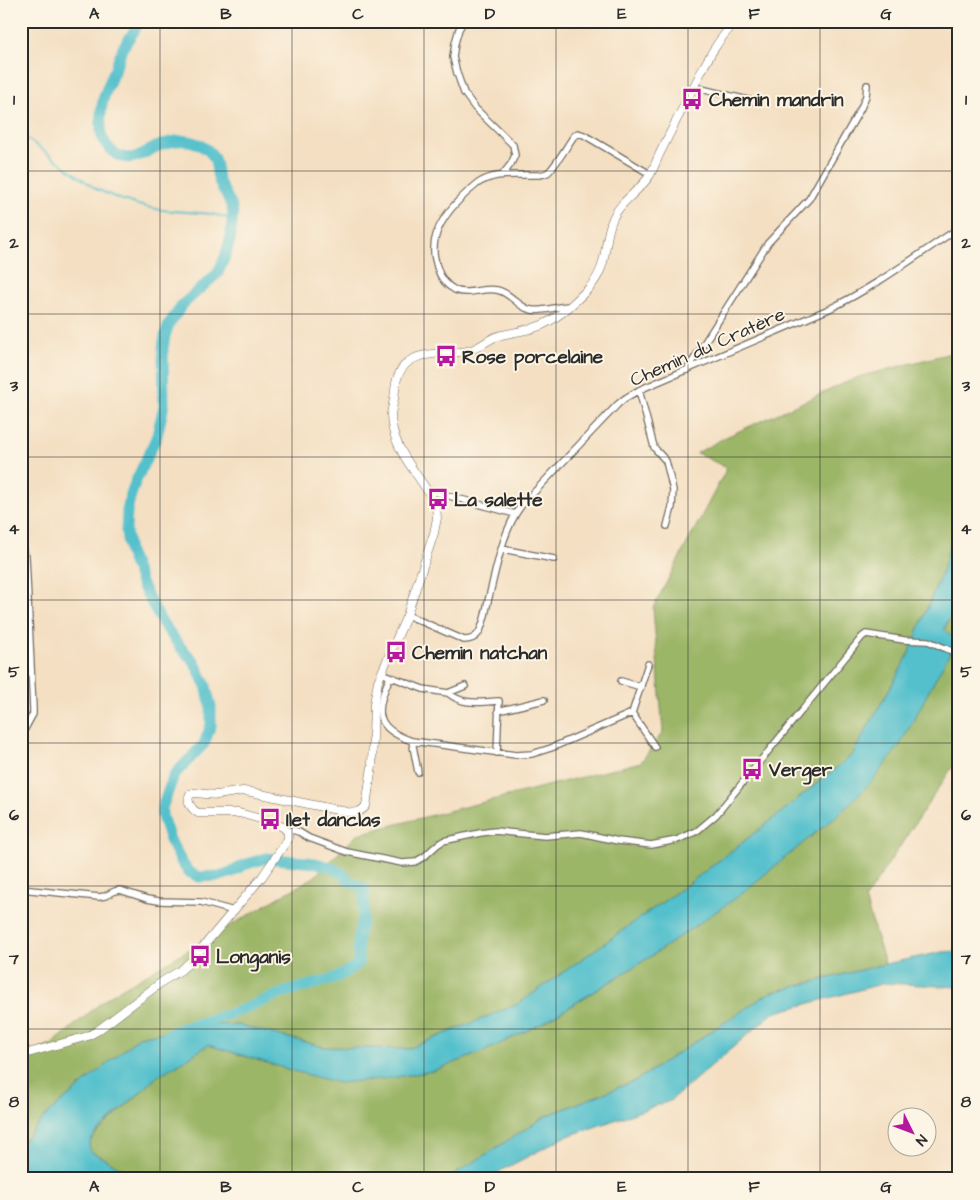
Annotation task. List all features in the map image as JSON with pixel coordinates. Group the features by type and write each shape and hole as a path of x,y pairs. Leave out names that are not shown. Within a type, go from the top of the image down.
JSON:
{"street":[{"path":"464,21 458,28 453,58 464,93 475,108 513,145 515,156 502,175"},
{"path":"21,1043 24,1045 24,1054 80,1039 97,1031 163,981 181,970 191,961 262,877 288,839 288,832 284,827 239,813 198,814 188,802 190,794 217,795 243,791 347,812 358,812 366,806 372,766 374,704 378,681 407,615 438,518 436,507 429,492 405,458 395,438 392,426 391,413 401,370 417,356 472,350 496,336 531,329 544,324 570,306 590,287 603,267 613,216 650,174 705,63 718,42 736,21"},
{"path":"687,370 768,243 809,199 861,108 866,96 867,85"},
{"path":"693,87 752,101"},
{"path":"570,306 532,310 523,307 509,294 495,289 462,292 454,289 445,283 439,273 434,252 435,240 440,225 448,213 478,184 490,177 502,175 542,175 548,172 578,133 650,174"},
{"name":"Chemin du Cratère","path":"407,615 464,640 471,640 477,635 483,622 502,549 515,514 618,404 639,390 848,300 868,289 959,228"},
{"path":"639,390 654,447 666,461 673,490 672,507 667,526"},
{"path":"429,492 515,514"},
{"path":"21,549 26,556 33,714 21,736"},
{"path":"502,549 554,559"},
{"path":"288,832 292,830 299,832 308,838 348,852 402,863 415,862 443,841 495,831 545,836 582,833 618,841 651,845 677,840 697,831 716,814 866,634 904,640 928,641 957,654"},
{"path":"390,676 382,694 380,707 384,724 399,737 412,741 516,755 532,754 551,748 632,713 648,664"},
{"path":"382,673 423,689 448,693 465,702 499,701 497,753"},
{"path":"621,681 641,688"},
{"path":"448,693 465,686"},
{"path":"498,711 544,700"},
{"path":"632,713 655,747"},
{"path":"412,741 418,772"},
{"path":"21,889 99,897 120,890 147,899 200,902 234,911"}],"green space":[{"path":"959,351 959,519 943,569 907,658 852,755 691,882 518,1004 408,1049 324,1047 239,1025 203,1024 139,1037 45,1116 25,1139 21,1141 21,1057 51,1045 109,996 314,877 358,834 641,762 663,732 653,608 727,468 697,453 724,438 858,377"},
{"path":"959,599 959,757 865,899 885,964 769,993 637,1080 546,1116 447,1179 141,1179 90,1151 90,1143 95,1135 159,1075 208,1045 297,1072 433,1071 485,1051 543,1023 650,957 736,897 841,812 873,780"}],"water":[{"path":"959,519 959,599 944,629 956,641 900,745 873,780 841,812 736,898 650,957 543,1023 485,1051 433,1071 392,1078 339,1083 208,1045 159,1075 95,1134 91,1140 90,1151 141,1179 93,1179 82,1172 54,1174 43,1179 21,1179 21,1141 26,1139 45,1116 139,1037 203,1024 239,1025 324,1047 408,1049 518,1004 691,882 852,755 907,658 943,569"},
{"path":"959,951 959,987 885,983 773,1013 670,1101 565,1137 485,1179 447,1179 546,1116 637,1080 769,993 885,964 942,952"}],"waterway":[{"path":"138,21 136,28 122,50 104,97 101,111 102,138 117,155 128,158 176,141 193,142 202,146 213,156 219,182 231,204 233,213 230,240 218,273 183,304 169,324 163,348 164,405 157,436 135,483 127,511 126,531 129,552 142,585 161,621 181,648 194,661 206,686 211,706 211,725 204,744 174,775 162,808 162,816 170,840 182,863 189,872 199,877 220,876 266,858 315,863 331,867 344,875 349,881 365,889 363,918 358,937 358,964 332,979 285,992 233,1013 179,1029 167,1035"},
{"path":"21,134 96,189 117,198 161,210 212,214 232,219"}],"place":[{"name":"Chemin mandrin","path":"692,99"},
{"name":"Rose porcelaine","path":"446,356"},
{"name":"La salette","path":"438,499"},
{"name":"Chemin natchan","path":"396,652"},
{"name":"Verger","path":"752,769"},
{"name":"Ilet danclas","path":"270,819"},
{"name":"Longanis","path":"200,956"}]}
